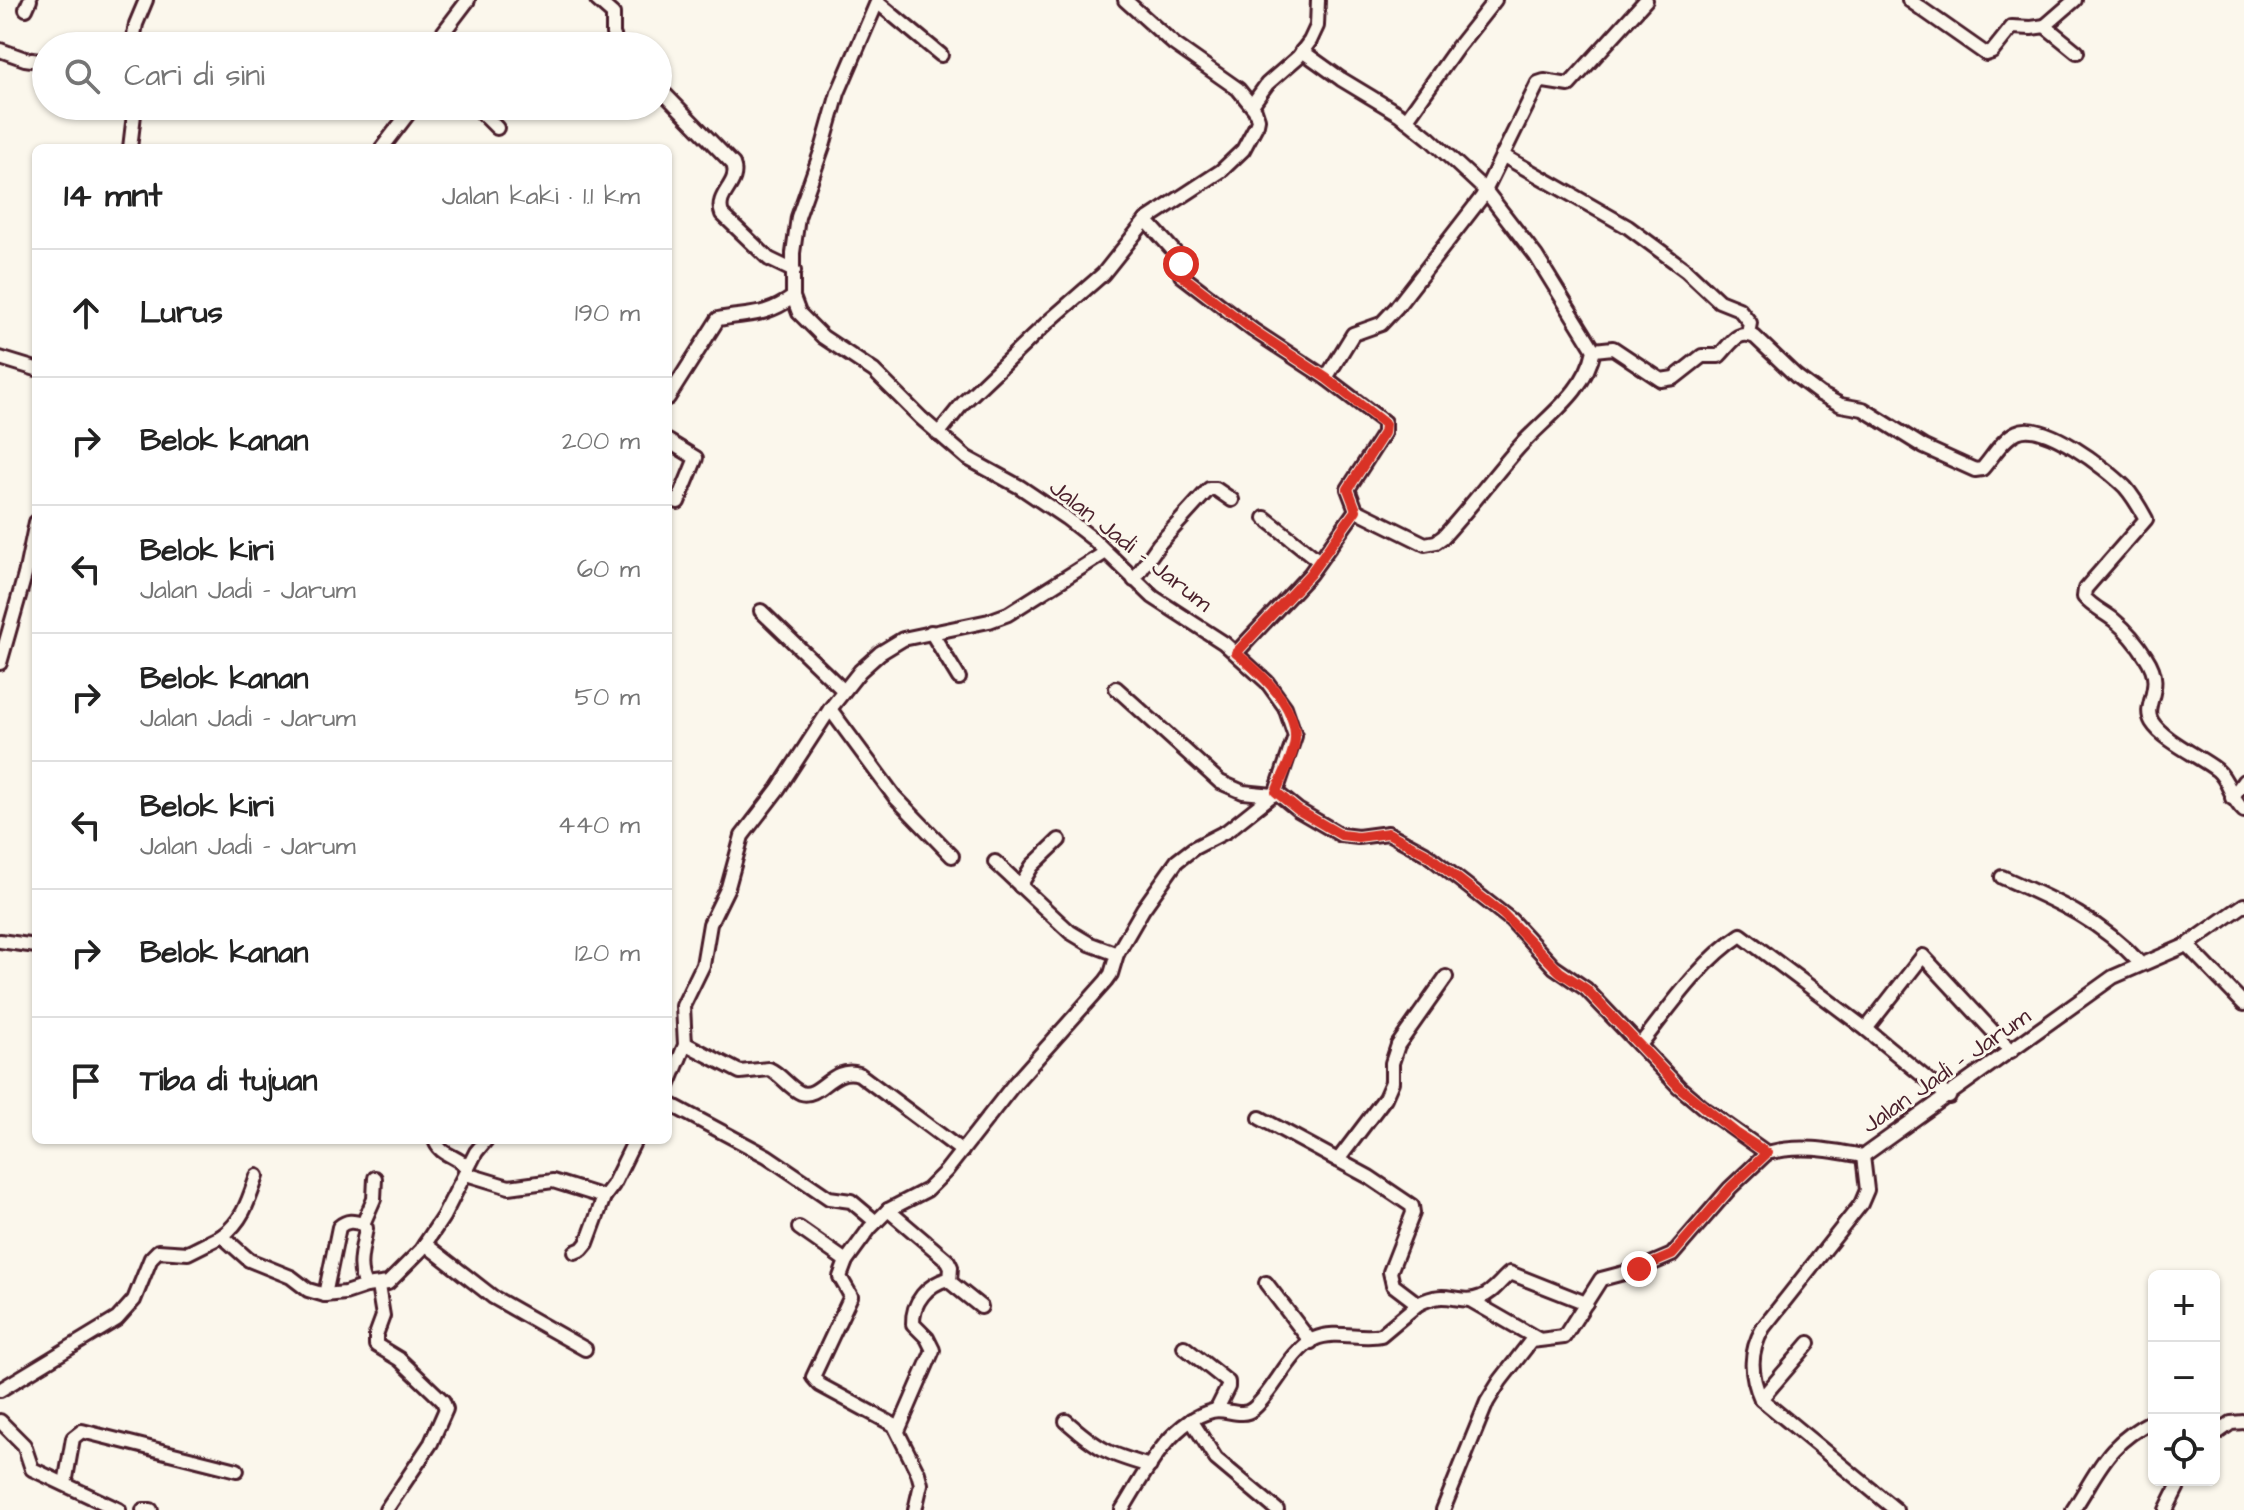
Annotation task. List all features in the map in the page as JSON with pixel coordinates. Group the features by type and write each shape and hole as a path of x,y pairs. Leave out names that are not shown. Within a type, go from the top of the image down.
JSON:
{"street":[{"path":"135,32 146,0"},
{"path":"597,0 613,14 613,32"},
{"path":"938,434 963,403 1103,274 1146,220 1211,178 1243,150 1258,119 1252,105 1231,83 1174,44 1125,0"},
{"path":"1252,105 1267,84 1302,51 1317,26 1318,0"},
{"path":"1406,120 1495,0"},
{"path":"1326,378 1353,334 1381,324 1410,292 1485,190 1538,83 1569,85 1646,0"},
{"path":"1909,0 1986,54 1992,52 2014,26 2045,26 2075,0"},
{"path":"443,32 465,1"},
{"path":"672,392 718,319 765,313 793,297 793,253 798,217 838,93 878,1 941,55"},
{"path":"2045,26 2077,52"},
{"path":"0,50 32,60"},
{"path":"1302,51 1406,120 1485,190 1536,256 1594,350"},
{"path":"672,101 733,164 735,177 721,202 722,214 769,259 794,271"},
{"path":"130,144 133,120"},
{"path":"385,144 403,120"},
{"path":"489,120 497,128"},
{"path":"1502,155 1601,210 1675,261 1719,301 1739,309 1750,323 1748,334"},
{"path":"1146,220 1180,258 1181,275 1385,424 1384,433 1348,489 1356,510 1417,541 1436,542 1468,509 1520,446 1560,408 1580,381 1594,350"},
{"name":"Jalan Jadi - Jarum","path":"793,297 805,322 874,371 938,434 981,468 1020,487 1066,518 1153,597 1236,653 1267,682 1285,707 1295,736 1275,794"},
{"path":"1594,350 1613,348 1652,376 1666,380 1674,378 1699,357 1719,356 1737,337 1748,334 1796,376 1834,402 1863,409 1924,447 1975,470 1984,467 2012,434 2026,429 2038,431 2081,452 2128,490 2146,519 2085,589 2084,597 2124,629 2152,668 2156,686 2149,708 2152,722 2160,731 2218,771 2227,783 2232,798 2244,811"},
{"path":"0,358 32,368"},
{"path":"672,443 696,458 678,502"},
{"path":"1134,580 1159,544 1209,489 1216,489 1232,500"},
{"path":"1236,653 1287,601 1356,510"},
{"path":"1265,518 1319,561"},
{"path":"672,1077 686,1044 683,1006 703,965 710,924 728,887 738,845 830,709 860,671 880,653 903,639 989,621 1008,614 1106,552"},
{"path":"0,663 31,577"},
{"path":"761,611 844,691"},
{"path":"931,632 959,678"},
{"path":"1116,688 1220,782 1243,792 1275,794 1341,835 1358,837 1388,833 1425,853 1511,920 1554,967 1586,989 1679,1087 1767,1153 1730,1188 1672,1255 1639,1269 1601,1279 1564,1337 1538,1339 1529,1344 1487,1402 1443,1510"},
{"path":"830,709 895,797 952,856"},
{"path":"2232,798 2244,781"},
{"path":"915,1510 921,1484 898,1431 885,1419 814,1379 814,1373 851,1296 840,1277 846,1261 888,1210 927,1190 1015,1083 1109,977 1117,954 1143,909 1177,861 1194,848 1227,831 1275,794"},
{"path":"1020,886 1032,866 1059,840"},
{"path":"995,862 1070,932 1117,954"},
{"path":"2002,877 2087,917 2118,939 2140,963"},
{"name":"Jalan Jadi - Jarum","path":"1767,1153 1784,1148 1809,1147 1863,1156 2113,977 2187,945 2244,905"},
{"path":"1640,1045 1683,989 1741,935 1866,1029 1949,1097"},
{"path":"0,941 32,945"},
{"path":"2187,945 2244,1004"},
{"path":"1866,1029 1923,956 2011,1051"},
{"path":"1338,1160 1385,1098 1392,1082 1392,1063 1398,1045 1446,977"},
{"path":"686,1044 740,1072 769,1069 802,1093 809,1093 848,1070 859,1074 962,1151"},
{"path":"672,1105 767,1156 829,1198 851,1201 876,1222"},
{"path":"1260,1118 1392,1190 1412,1206 1413,1213 1390,1272 1393,1285 1418,1304"},
{"path":"436,1144 444,1154 458,1159 467,1172 509,1187 553,1181 604,1197"},
{"path":"222,1236 249,1260 291,1277 308,1290 325,1295 388,1283 425,1244 483,1144"},
{"path":"575,1252 587,1243 604,1197 633,1144"},
{"path":"1863,1156 1867,1190 1861,1204 1804,1274 1754,1344 1754,1383 1761,1399 1896,1510"},
{"path":"0,1390 117,1319 134,1300 155,1252 188,1253 222,1236 236,1224 245,1209 257,1176"},
{"path":"363,1224 374,1199 375,1178"},
{"path":"888,1210 948,1261 951,1267 948,1279"},
{"path":"325,1295 339,1227 348,1221 363,1224 366,1228 359,1271 372,1286 383,1316 376,1345 399,1359 443,1401 446,1409 431,1443 386,1510"},
{"path":"799,1228 846,1261"},
{"path":"425,1244 493,1297 585,1349"},
{"path":"1470,1300 1490,1293 1510,1273 1586,1303"},
{"path":"948,1279 981,1307"},
{"path":"898,1431 933,1350 927,1338 913,1324 913,1310 934,1283 948,1279"},
{"path":"1266,1283 1311,1342"},
{"path":"1122,1510 1150,1466 1178,1431 1191,1420 1217,1409 1240,1413 1255,1409 1274,1382 1311,1342 1332,1335 1381,1335 1418,1304 1437,1296 1470,1300 1538,1339"},
{"path":"1761,1399 1809,1343"},
{"path":"1184,1347 1228,1382 1217,1409"},
{"path":"1191,1420 1216,1459 1277,1510"},
{"path":"0,1421 24,1445 32,1469 119,1510"},
{"path":"1066,1421 1095,1447 1150,1466"},
{"path":"2220,1431 2231,1423 2244,1422"},
{"path":"2073,1510 2101,1462 2128,1435 2148,1423"},
{"path":"65,1484 73,1438 82,1431 237,1470"},
{"path":"2166,1510 2178,1486"},
{"path":"143,1510 151,1510"}],"route":[{"path":"1181,264 1181,275 1253,330 1326,378 1378,417 1386,427 1349,486 1356,510 1310,574 1236,653 1267,682 1292,723 1294,745 1276,792 1311,819 1341,835 1350,838 1388,833 1425,853 1503,914 1560,972 1586,989 1679,1087 1736,1133 1767,1153 1713,1206 1672,1255 1639,1269"}]}
